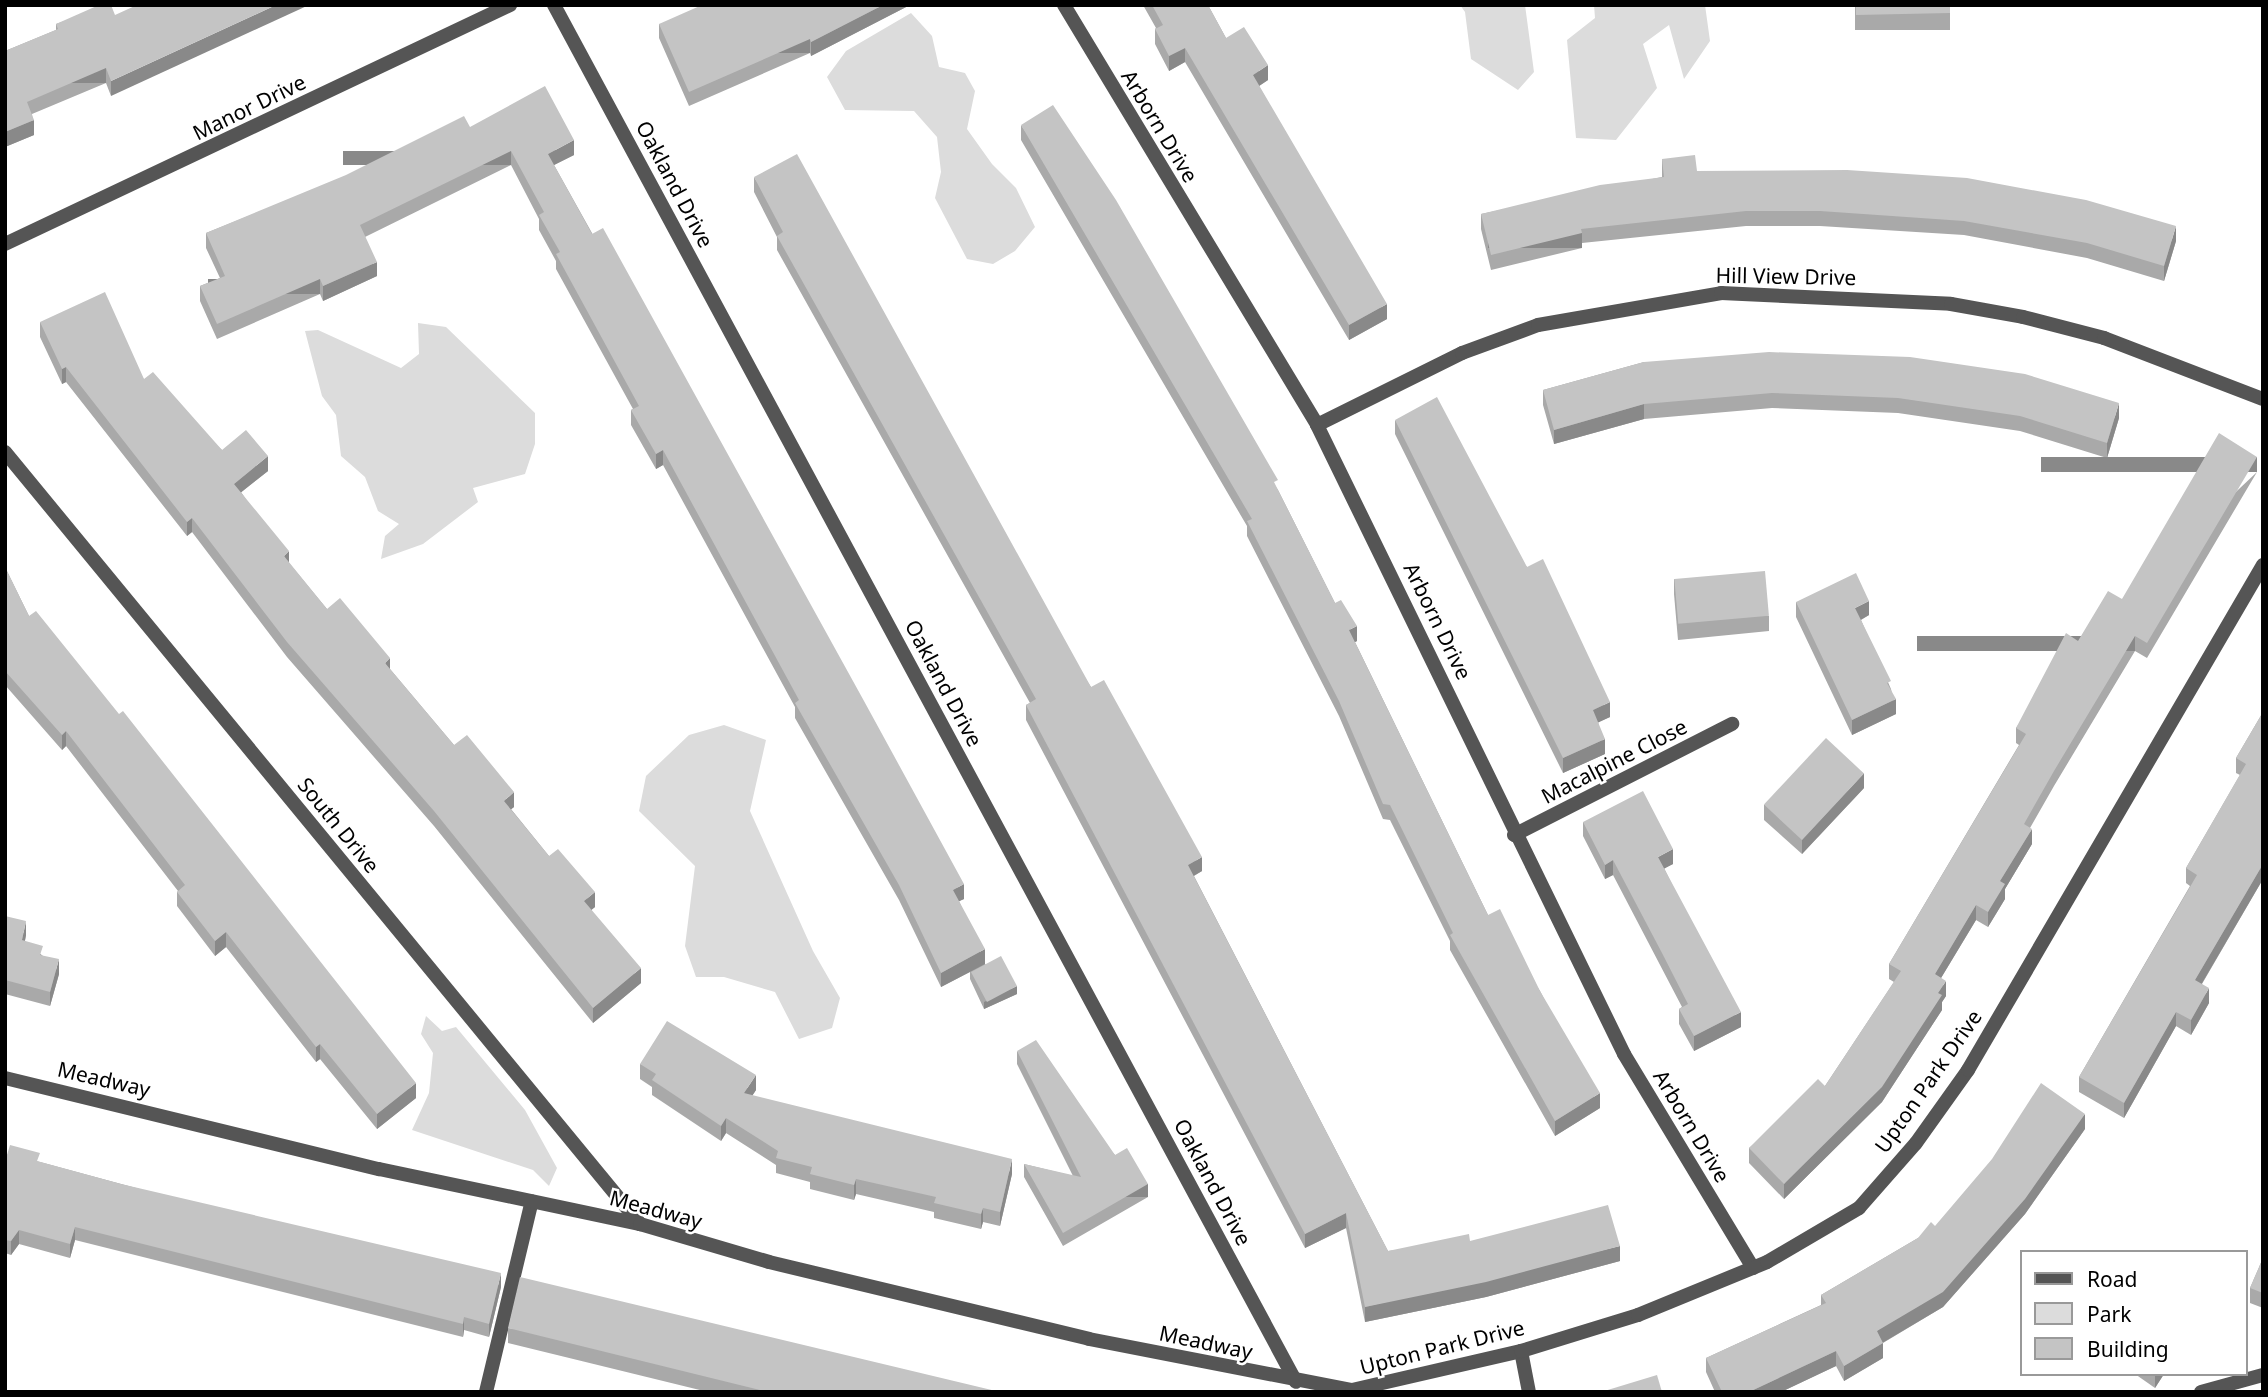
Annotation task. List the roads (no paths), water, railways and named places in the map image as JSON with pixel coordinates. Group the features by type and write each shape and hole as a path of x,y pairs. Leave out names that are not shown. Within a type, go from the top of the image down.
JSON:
{"street":[{"name":"Manor Drive","path":"5,244 510,5"},
{"name":"Oakland Drive","path":"554,5 1296,1381"},
{"name":"Arborn Drive","path":"1064,5 1317,425 1425,639 1514,835 1625,1054 1753,1268"},
{"name":"Hill View Drive","path":"1317,425 1462,352 1538,325 1721,293 1951,304 2023,317 2104,338 2263,399"},
{"name":"South Drive","path":"5,452 640,1224"},
{"name":"Upton Park Drive","path":"1296,1381 1352,1390 1521,1351 1638,1315 1753,1268 1859,1209 1916,1143 1974,1059 2263,565"},
{"name":"Macalpine Close","path":"1514,835 1732,724"},
{"name":"Meadway","path":"5,1078 640,1224 769,1262 1089,1339 1296,1381"},
{"path":"486,1392 533,1201"},
{"path":"1521,1351 1529,1392"},
{"path":"2201,1392 2263,1375"}]}
